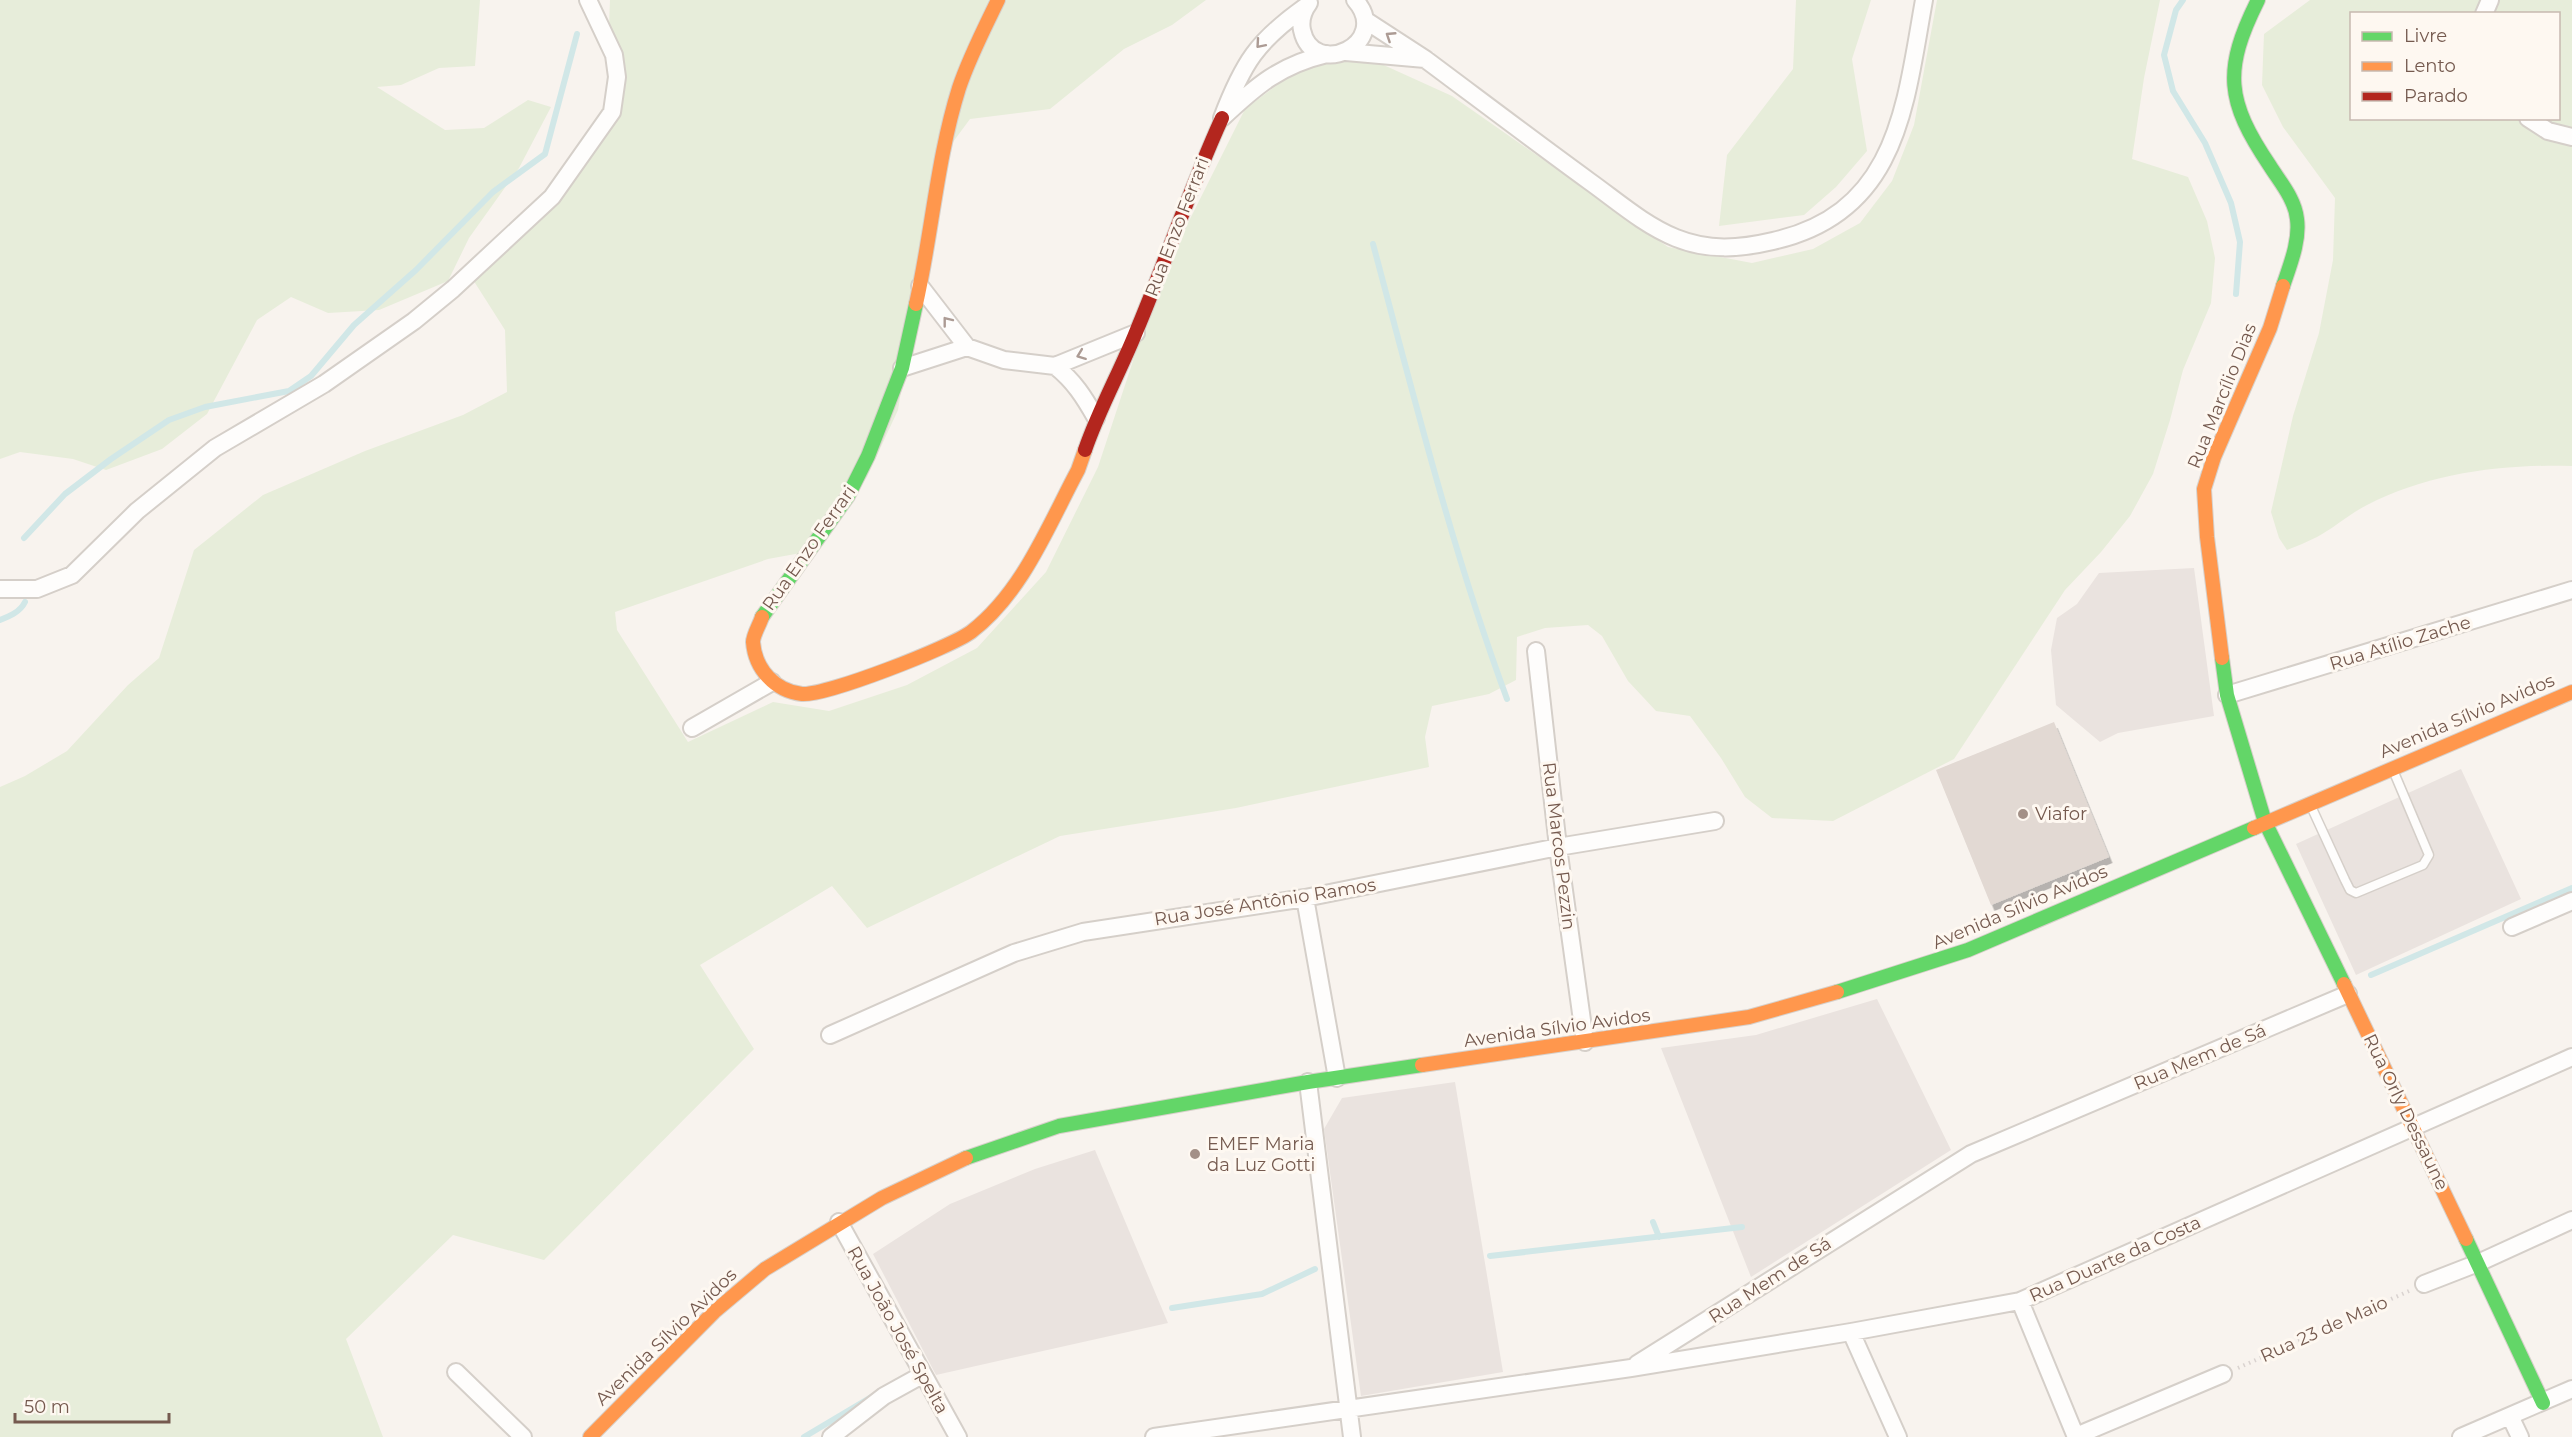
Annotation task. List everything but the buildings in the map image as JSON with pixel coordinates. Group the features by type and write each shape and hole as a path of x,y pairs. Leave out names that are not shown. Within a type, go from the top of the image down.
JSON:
{"street":[{"path":"0,589 36,588 72,574 137,511 215,448 324,384 414,321 453,289 552,196 606,123 614,104 616,76 614,55 588,0"},
{"name":"Rua Enzo Ferrari","path":"998,0 975,47 959,89 937,185 920,286 902,368 868,456 848,496 759,622 753,641 762,670 772,682 787,691 804,694 833,689 948,645 970,633 995,611 1016,585 1078,470 1096,418 1136,333 1195,178 1222,118 1235,82 1259,44 1308,4"},
{"path":"1356,0 1365,20 1425,59 1651,226 1700,246 1726,249 1759,244 1808,231 1848,207 1863,191 1877,172 1902,114 1924,0"},
{"name":"Rua Marcílio Dias","path":"2258,0 2241,34 2235,56 2234,83 2237,102 2251,138 2289,195 2297,217 2297,229 2293,256 2270,328 2214,458 2204,489 2207,537 2228,695 2265,822"},
{"path":"1308,4 1302,17 1304,36 1317,51 1327,54"},
{"path":"1346,52 1360,39 1365,20"},
{"name":"Rua Enzo Ferrari","path":"1222,118 1257,85 1287,67 1327,54 1346,52 1425,59"},
{"path":"2531,120 2548,131 2572,137"},
{"path":"920,286 967,346 1004,360 1055,366 1136,333"},
{"path":"902,368 967,346"},
{"path":"1055,366 1070,377 1096,418"},
{"name":"Rua Atílio Zache","path":"2228,695 2572,590"},
{"name":"Rua Marcos Pezzin","path":"1536,651 1558,848 1585,1042"},
{"path":"692,728 772,682"},
{"name":"Avenida Sílvio Avidos","path":"590,1437 669,1356 729,1299 765,1269 839,1222 964,1159 1059,1126 1308,1082 1749,1017 1875,982 1968,950 2572,692"},
{"name":"Rua José Antônio Ramos","path":"830,1035 1014,953 1083,932 1305,898 1558,848 1715,821"},
{"name":"Rua Orly Dessaune","path":"2265,822 2414,1126 2543,1403"},
{"path":"1305,898 1337,1078"},
{"path":"2512,927 2572,901"},
{"name":"Rua Mem de Sá","path":"1154,1437 1348,1407 1631,1368 1971,1154 2349,994"},
{"name":"Rua Duarte da Costa","path":"1631,1368 1851,1332 2020,1301 2572,1057"},
{"path":"1308,1082 1352,1437"},
{"path":"2424,1284 2478,1263 2572,1220"},
{"name":"Rua João José Spelta","path":"839,1222 958,1437"},
{"path":"2020,1301 2076,1437 2223,1374"},
{"path":"1851,1332 1898,1437"},
{"path":"456,1372 523,1437"},
{"path":"831,1437 884,1396 922,1375"},
{"path":"2461,1437 2572,1389"},
{"path":"2510,1416 2520,1437"}],"lane":[{"path":"2310,803 2350,890 2356,893 2423,865 2428,855 2392,768"}],"path":[{"name":"Rua 23 de Maio","path":"2223,1374 2424,1284"}],"shaded area":[{"path":"2194,568 2214,716 2118,733 2100,742 2056,705 2051,650 2057,618 2077,604 2099,573"},
{"path":"2461,769 2521,899 2356,975 2296,844"},
{"path":"1877,999 1951,1150 1751,1277 1661,1048 1756,1035"},
{"path":"1455,1082 1503,1372 1361,1396 1324,1129 1342,1098"},
{"path":"1095,1150 1168,1323 936,1375 873,1254 950,1204 1035,1169"}],"green space":[{"path":"0,0 480,0 475,66 439,68 401,85 377,87 445,130 484,128 528,100 551,107 519,168 469,238 448,281 379,310 328,313 291,297 257,320 207,414 162,449 106,470 73,459 20,452 0,459"},
{"path":"610,0 1206,0 1172,25 1124,49 1050,109 970,119 939,161 898,410 867,477 817,550 768,559 615,612 617,630 688,742 773,702 829,711 907,685 977,648 1046,572 1098,467 1160,279 1245,109 1301,67 1366,57 1452,96 1668,247 1752,263 1813,249 1860,223 1892,181 1914,125 1937,0 2160,0 2144,78 2132,159 2188,177 2207,221 2215,258 2211,303 2183,370 2153,474 2130,516 2101,552 2065,590 1954,759 1833,821 1772,818 1745,797 1721,758 1690,716 1656,711 1628,681 1602,636 1588,625 1545,628 1517,637 1516,680 1489,694 1432,706 1425,737 1429,767 1236,808 1060,836 867,928 832,886 700,965 754,1049 544,1260 453,1235 346,1339 383,1437 0,1437 0,787 25,776 67,751 128,685 159,658 194,550 263,495 365,451 463,415 507,392 505,330 470,275 496,255 558,177 606,103"},
{"path":"1796,0 1871,0 1852,59 1867,151 1836,187 1804,215 1719,226 1727,155 1793,69"},
{"path":"2310,0 2572,0 2572,466 2493,469 2415,485 2367,505 2317,537 2287,550 2279,538 2271,512 2293,416 2319,333 2333,260 2335,198 2283,127 2262,85 2264,34"}],"waterway":[{"path":"2183,0 2176,10 2164,55 2173,91 2205,143 2231,203 2240,242 2236,294"},
{"path":"24,538 65,494 111,459 169,420 205,407 289,391 311,376 354,325 416,270 493,192 545,154 577,34"},
{"path":"1373,244 1451,530 1507,699"},
{"path":"0,620 18,611 25,602"},
{"path":"2371,975 2572,888"},
{"path":"1653,1222 1659,1237"},
{"path":"1490,1256 1742,1227"},
{"path":"1172,1308 1262,1294 1315,1269"},
{"path":"804,1437 873,1396"}],"traffic: fast":[{"path":"2258,0 2239,46 2234,85 2238,103 2255,143 2286,191 2296,212 2298,227 2296,244 2283,286"},
{"path":"762,617 848,496 868,456 902,368 916,304"},
{"path":"2222,658 2227,695 2265,822 2344,984"},
{"path":"1837,992 1968,950 2254,828"},
{"path":"966,1158 1059,1126 1308,1082 1422,1065"},
{"path":"2466,1239 2543,1403"}],"traffic: slow":[{"path":"916,304 951,114 967,66 998,0"},
{"path":"2222,658 2207,537 2204,489 2214,457 2270,328 2283,286"},
{"path":"762,617 753,642 762,670 783,688 802,694 815,693 861,679 915,659 959,639 989,616 1020,578 1078,470 1085,450"},
{"path":"2254,828 2572,692"},
{"path":"2344,984 2466,1239"},
{"path":"1422,1065 1749,1017 1837,992"},
{"path":"590,1437 714,1312 765,1269 882,1198 966,1158"}],"traffic: jam":[{"path":"1085,450 1136,332 1222,118"}],"place":[{"name":"Viafor","path":"2023,814"},
{"name":"EMEF Maria da Luz Gotti","path":"1195,1154"}]}
